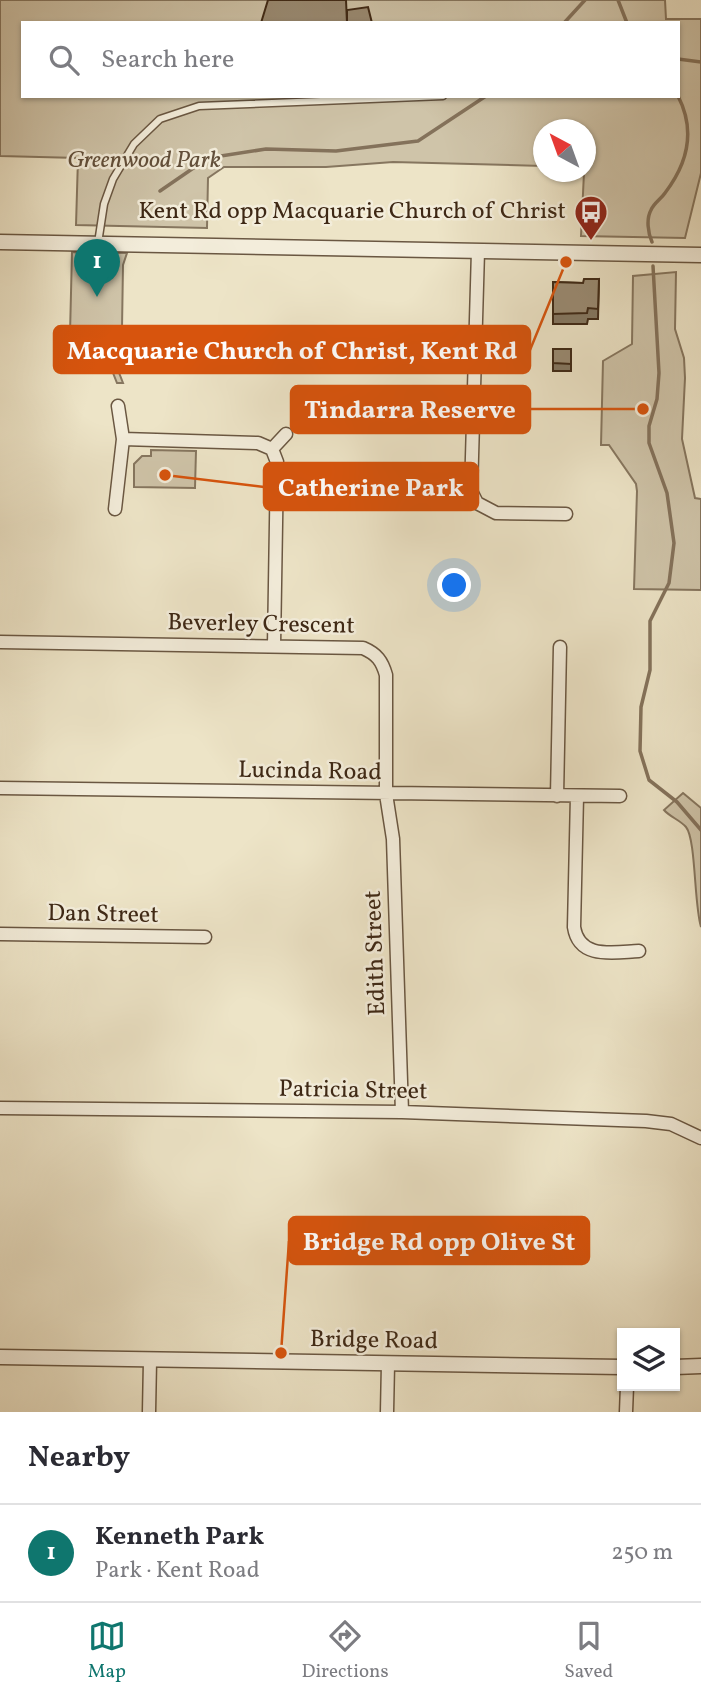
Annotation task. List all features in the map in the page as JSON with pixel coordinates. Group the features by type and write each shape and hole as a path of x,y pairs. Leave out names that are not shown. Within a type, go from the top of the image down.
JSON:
{"street":[{"path":"0,242 701,255"},
{"path":"478,251 471,491 477,503 496,513 566,514"},
{"path":"115,509 123,439 118,406"},
{"path":"272,449 286,434"},
{"path":"123,439 258,443 272,449 277,463 274,646"},
{"name":"Beverley Crescent","path":"0,642 363,648 373,652 382,662 386,675 386,794"},
{"path":"557,796 560,647"},
{"name":"Lucinda Road","path":"0,788 620,796"},
{"name":"Edith Street","path":"386,794 393,839 402,1112"},
{"path":"577,796 576,940 587,950 639,951"},
{"name":"Dan Street","path":"0,934 205,937"},
{"name":"Patricia Street","path":"0,1108 402,1112 646,1121 671,1124 701,1138"},
{"name":"Bridge Road","path":"0,1357 617,1367"},
{"path":"149,1360 149,1412"},
{"path":"387,1412 388,1364"},
{"path":"680,1367 701,1366"},
{"path":"626,1412 627,1391"}],"lane":[{"path":"208,106 210,98"},
{"path":"98,243 104,204 113,179 134,145 160,120 199,106 396,98"}],"green space":[{"name":"Greenwood Park","path":"0,0 665,0 666,19 701,19 701,173 685,238 581,236 584,182 596,182 596,119 533,119 533,166 393,162 326,167 224,167 208,178 207,228 76,225 78,158 0,156"},
{"path":"72,252 127,253 123,265 122,328 109,329 111,352 123,383 117,383 98,335 70,334"},
{"path":"676,272 675,329 684,358 685,378 682,439 695,498 701,499 701,590 634,589 637,491 636,484 609,445 601,445 603,361 632,344 633,276"},
{"path":"151,450 196,451 195,488 134,487 134,464 142,456 151,456"},
{"path":"683,793 701,808 701,927 689,834 684,825 664,810"}],"building":[{"path":"268,0 346,0 347,21 262,21"},
{"path":"368,7 372,21 347,21 347,10"},
{"path":"584,279 599,279 598,309 588,308 587,313 553,314 553,282 583,283"},
{"path":"553,349 571,349 571,364 553,363"}],"waterway":[{"path":"566,21 585,0"},
{"path":"618,0 626,21"},
{"path":"680,59 701,62"},
{"path":"160,191 208,158 266,149 336,151 418,141 483,98"},
{"path":"652,242 648,226 649,214 673,182 687,146 687,122 679,98"},
{"path":"653,266 659,373 657,399 649,426 649,443 667,493 674,543 669,583 650,621 650,670 641,707 640,751 649,780 677,802 701,830"}],"place":[{"name":"Kent Rd opp Macquarie Church of Christ","path":"591,242"},
{"name":"Macquarie Church of Christ, Kent Rd","path":"566,262"},
{"name":"Kenneth Park","path":"97,297"},
{"name":"Tindarra Reserve","path":"643,409"},
{"name":"Catherine Park","path":"165,475"},
{"name":"Bridge Rd opp Olive St","path":"281,1353"}]}
